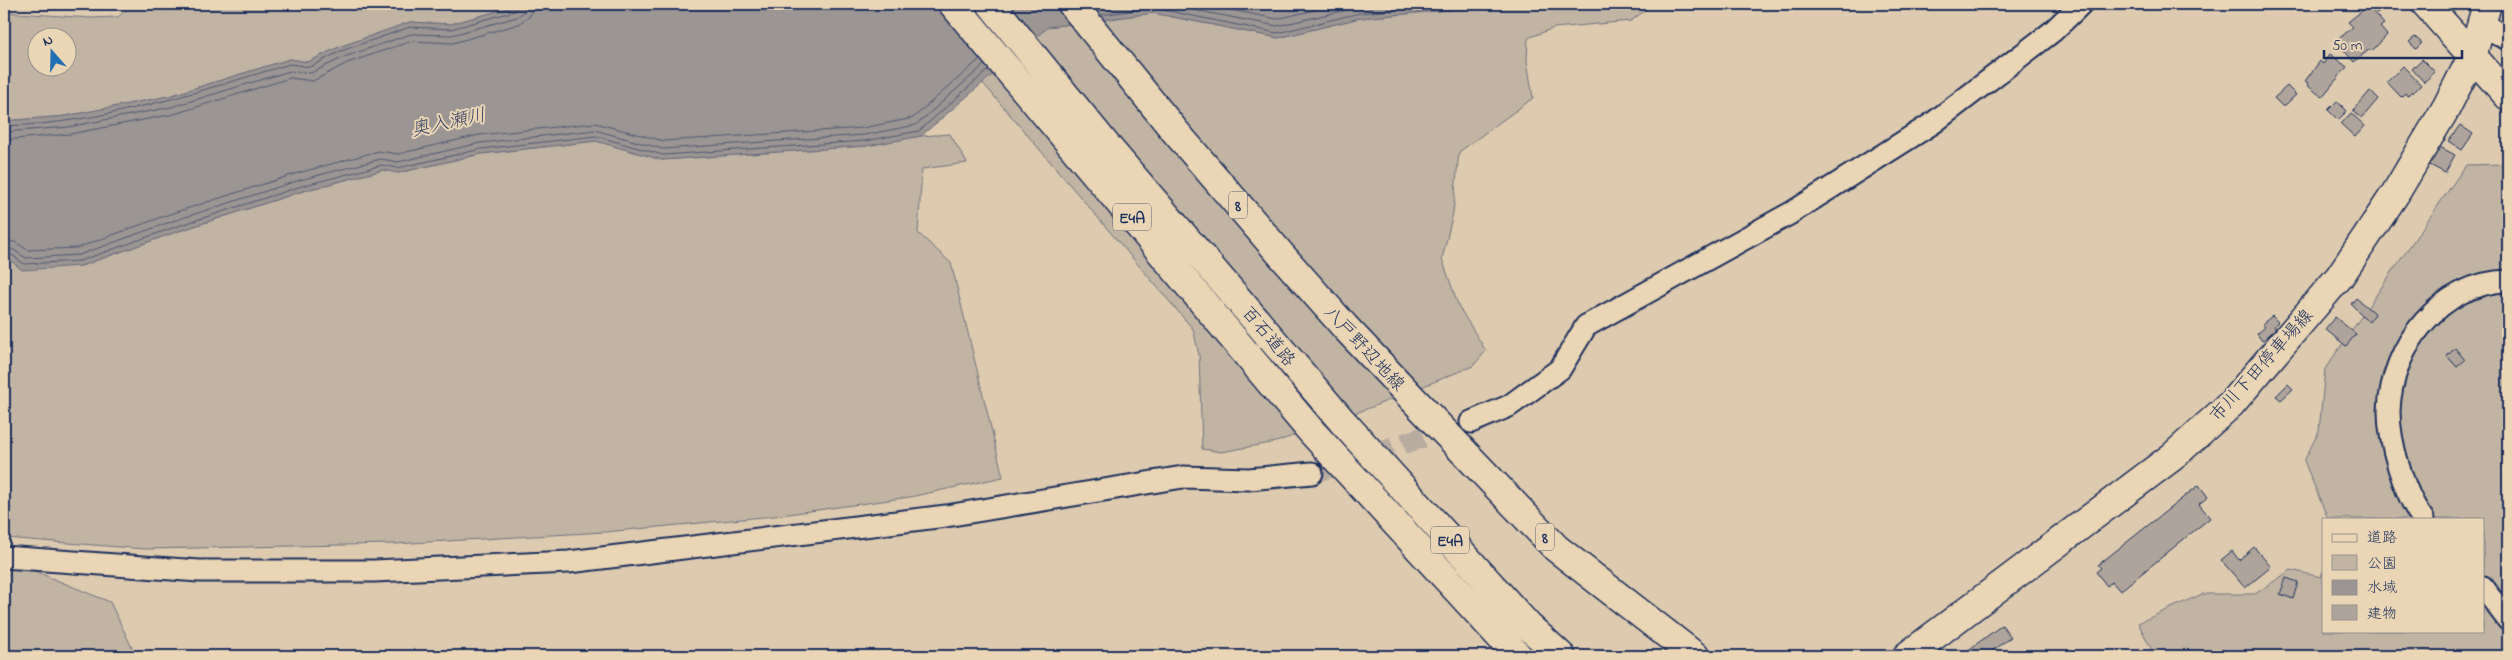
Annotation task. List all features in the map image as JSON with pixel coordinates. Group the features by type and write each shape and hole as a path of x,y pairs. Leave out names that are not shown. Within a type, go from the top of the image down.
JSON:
{"main road":[{"name":"百石道路","path":"953,4 1311,431 1518,656"},
{"name":"百石道路","path":"991,4 1106,145 1342,421 1528,626 1561,656"},
{"name":"八戸野辺地線","path":"1072,4 1174,130 1277,250 1345,327 1413,399 1556,548 1695,656"},
{"path":"2426,4 2508,96"},
{"name":"市川下田停車場線","path":"1906,656 2172,457 2230,404 2340,276 2399,186 2446,108 2472,57 2485,12"}],"street":[{"path":"1471,422 1510,406 1560,370 1586,326 1791,213 1933,123 2053,31 2081,4"},
{"path":"2485,12 2497,34 2508,39"},
{"path":"2422,518 2413,505 2396,460 2389,412 2396,376 2407,346 2428,316 2443,302 2470,287 2493,281 2508,281"},
{"path":"4,556 199,571 374,571 569,562 946,516 1183,477 1249,479 1312,473"},
{"path":"2484,588 2508,620"}],"green space":[{"path":"134,4 523,4 451,24 410,22 339,47 308,62 290,59 169,96 66,116 4,121 4,12 90,18 118,17"},
{"path":"1515,4 1653,4 1631,21 1554,28 1528,38 1527,61 1533,98 1459,152 1453,213 1442,259 1459,307 1486,351 1473,366 1372,407 1276,442 1221,452 1202,449 1199,355 1193,329 982,82 1048,27 1153,13 1278,38 1360,18"},
{"path":"950,134 967,163 922,169 918,233 951,263 1003,477 910,497 774,516 605,532 394,544 145,549 4,538 4,260 81,266 176,232 303,191 383,170 398,173 481,154 596,141 662,160 866,146 921,136"},
{"path":"2508,164 2508,656 2155,656 2138,623 2202,594 2255,594 2291,570 2321,577 2322,574 2322,632 2484,632 2484,518 2328,518 2304,461 2319,431 2325,369 2466,165"},
{"path":"4,565 27,568 110,602 136,656 4,656"}],"water":[{"name":"奥入瀬川","path":"523,4 1515,4 1360,18 1278,38 1153,13 1048,27 921,136 866,146 662,160 596,141 481,154 398,173 383,170 303,191 176,232 81,266 22,270 10,260 4,260 4,121 66,116 169,96 290,59 308,62 339,47 410,22 451,24"}],"building":[{"path":"2369,4 2391,4 2392,5 2377,13"},
{"path":"2368,6 2384,24 2380,27 2387,35 2372,51 2370,49 2354,62 2336,41 2353,27 2348,22"},
{"path":"2415,37 2422,43 2416,49 2409,42"},
{"path":"2330,54 2347,67 2322,97 2307,85 2308,83 2305,81 2320,61 2323,64"},
{"path":"2422,59 2435,72 2424,82 2412,69"},
{"path":"2403,66 2421,85 2413,93 2412,91 2407,96 2405,93 2401,97 2387,82"},
{"path":"2287,86 2296,95 2283,107 2274,98"},
{"path":"2370,91 2378,99 2362,118 2353,111"},
{"path":"2337,101 2347,111 2338,120 2328,110"},
{"path":"2351,113 2365,126 2355,137 2341,124"},
{"path":"2460,125 2473,134 2462,150 2448,141"},
{"path":"2438,146 2455,155 2445,173 2428,164"},
{"path":"2356,298 2375,314 2369,322 2351,304"},
{"path":"2272,316 2278,322 2274,326 2276,329 2262,341 2257,334 2265,327 2262,324"},
{"path":"2335,317 2356,334 2346,346 2325,329"},
{"path":"2455,348 2465,360 2457,367 2447,356"},
{"path":"2288,384 2293,389 2281,400 2276,396"},
{"path":"2199,485 2208,497 2199,504 2210,518 2120,591 2112,582 2107,586 2096,572 2101,568 2098,565"},
{"path":"2254,547 2271,567 2245,588 2221,560 2232,551 2239,560"},
{"path":"2286,578 2298,582 2293,599 2280,594"},
{"path":"2002,625 2011,637 1985,656 1971,656 1967,651"}],"tunnel":[{"path":"1312,473 1471,422"}]}
